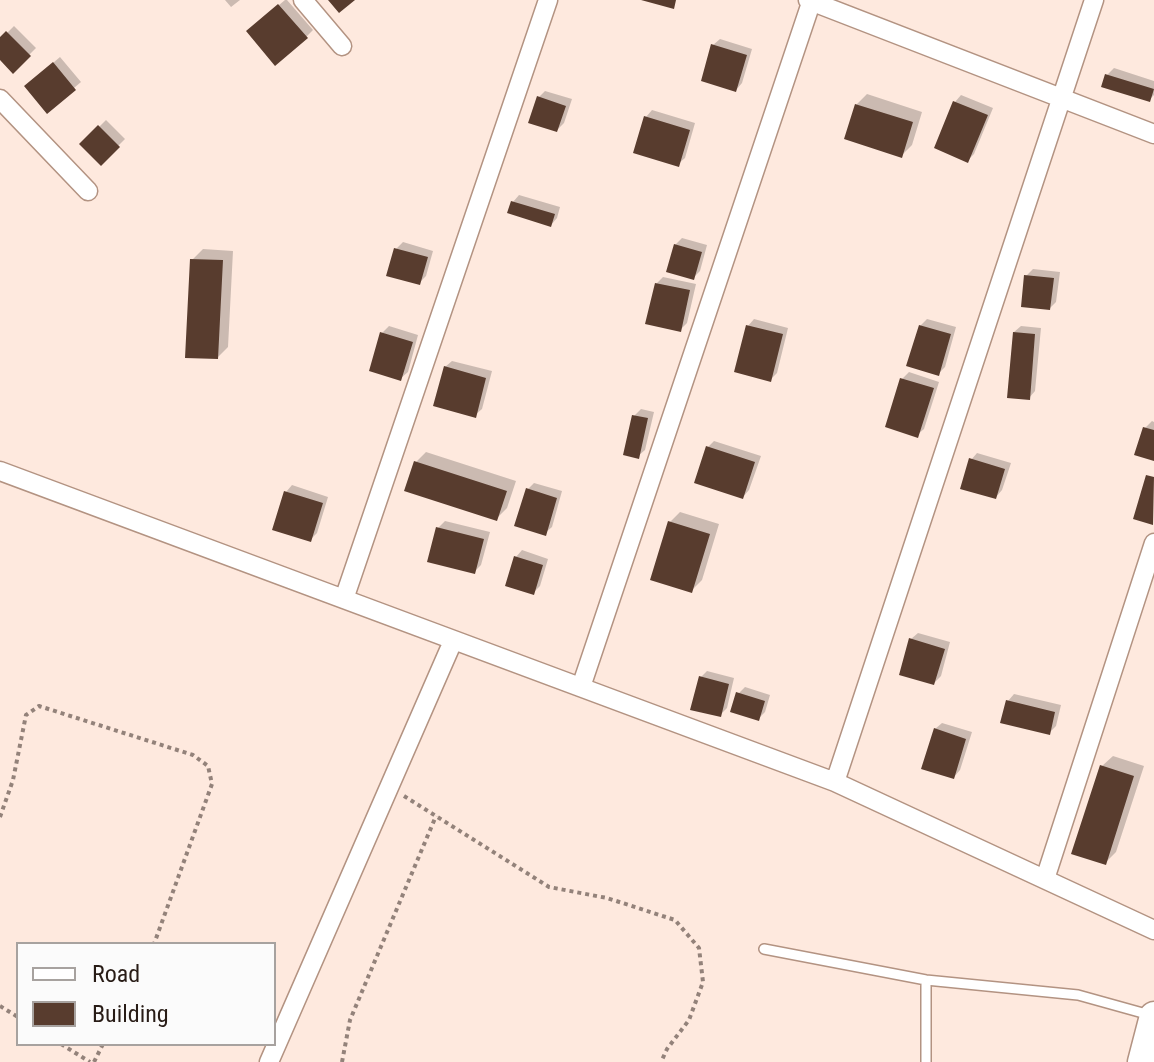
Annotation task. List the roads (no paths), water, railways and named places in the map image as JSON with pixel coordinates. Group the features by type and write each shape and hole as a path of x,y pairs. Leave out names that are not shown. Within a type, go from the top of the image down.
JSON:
{"main road":[{"path":"1142,1062 1154,1016"}],"street":[{"path":"303,0 342,46"},
{"path":"344,599 548,0"},
{"path":"581,687 811,0 1154,134"},
{"path":"835,782 1094,0"},
{"path":"0,99 88,191"},
{"path":"0,471 835,782 1154,930"},
{"path":"1045,879 1154,543"},
{"path":"276,1046 453,641"}],"lane":[{"path":"764,949 926,980 1078,995 1154,1016"},
{"path":"926,980 926,1062"}]}
